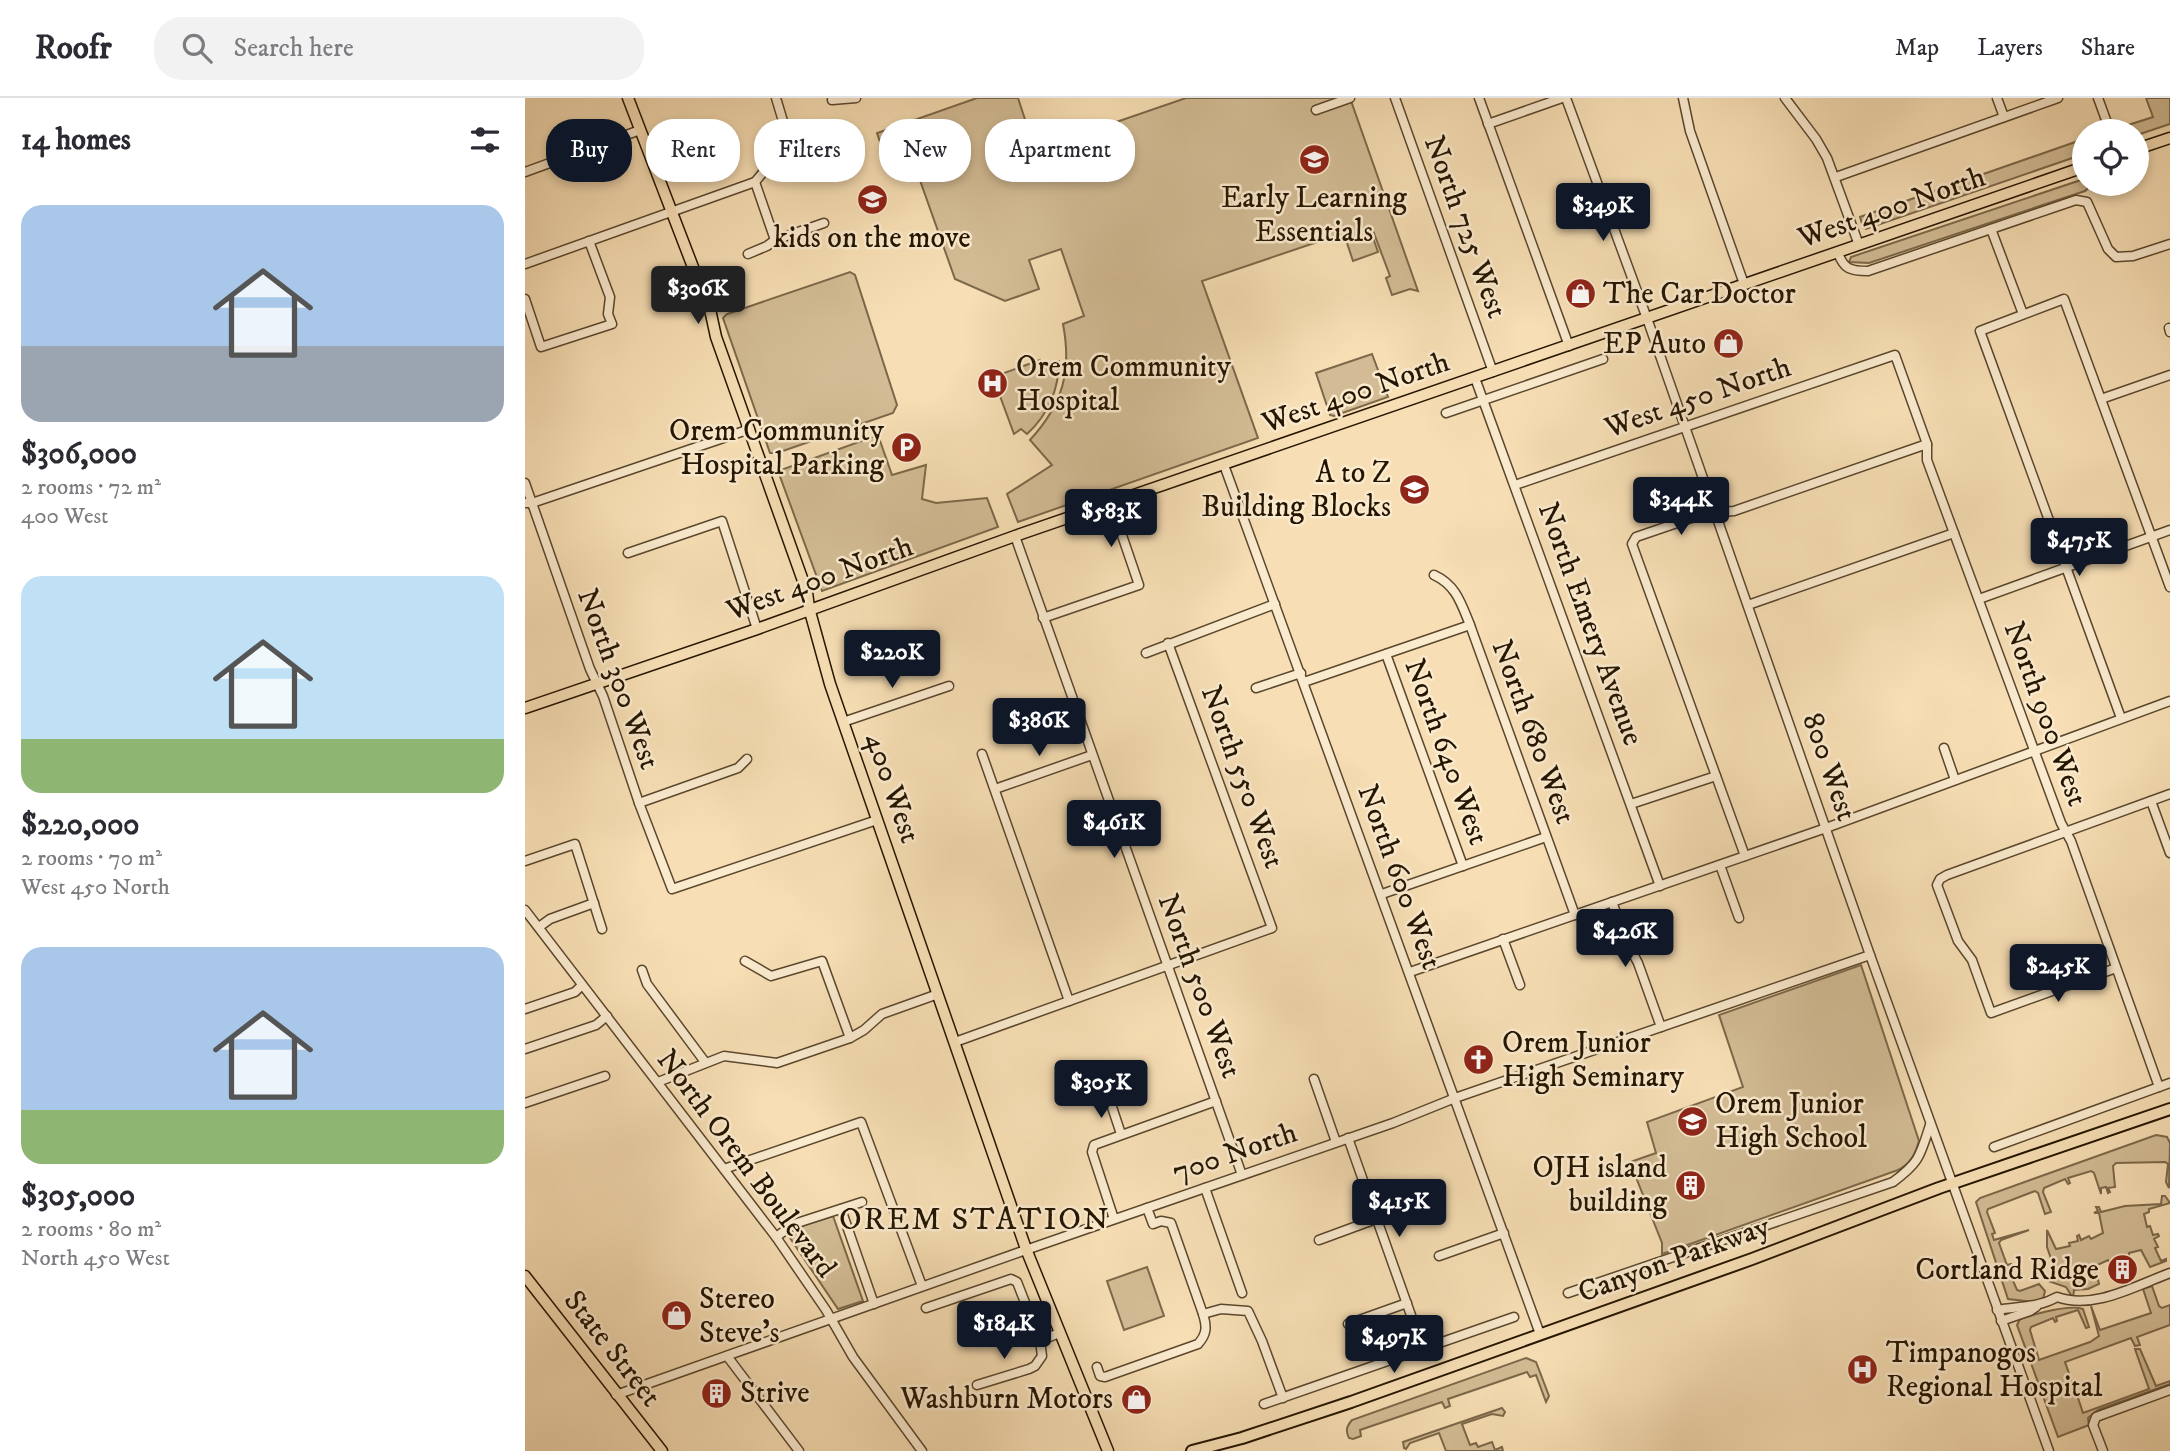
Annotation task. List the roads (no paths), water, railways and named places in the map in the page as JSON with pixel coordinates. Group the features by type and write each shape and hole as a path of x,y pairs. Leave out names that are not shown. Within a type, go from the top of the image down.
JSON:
{"highway":[{"name":"Canyon Parkway","path":"1192,1451 1300,1419 1752,1259 1952,1184 2169,1112"}],"main road":[{"name":"400 West","path":"628,98 711,314 716,337 807,592 809,608 843,722 1026,1250 1108,1451"},
{"path":"2149,145 2170,138"},
{"name":"West 400 North","path":"525,708 2072,171"},
{"name":"State Street","path":"525,1276 662,1451"}],"street":[{"path":"776,98 782,119"},
{"path":"832,100 856,98"},
{"path":"1316,110 1350,98"},
{"name":"North 725 West","path":"1395,98 1493,372"},
{"path":"1479,98 1569,346"},
{"path":"1489,124 1564,98"},
{"name":"800 West","path":"1564,98 1647,318 1870,956 2049,1451"},
{"path":"1683,98 1690,131 1744,284"},
{"path":"1785,98 1816,139 1836,177 1859,245"},
{"path":"1997,98 2004,117"},
{"path":"1836,177 2058,98"},
{"path":"2098,98 2106,119"},
{"path":"525,172 640,130"},
{"path":"525,264 755,182 775,240"},
{"path":"1838,253 1843,265 1849,270 1868,271 2076,200 2087,202 2108,250 2116,257 2133,256 2170,244"},
{"path":"748,254 767,247 775,240 824,223"},
{"path":"1991,229 2024,314"},
{"path":"525,299 541,347 612,324 608,314 610,297 589,241"},
{"path":"2121,718 1980,331 2064,299 2170,587"},
{"name":"West 450 North","path":"1515,485 1895,355"},
{"name":"North 900 West","path":"1895,355 1927,444 1927,460 2064,832 2071,841 2159,1087"},
{"path":"1446,413 1603,359"},
{"path":"2101,399 2170,375"},
{"name":"North Emery Avenue","path":"1475,378 1660,886"},
{"path":"529,503 750,429"},
{"path":"1745,856 1632,544 1636,537 1715,510 1734,511 1927,444"},
{"name":"North 600 West","path":"1224,465 1540,1334"},
{"name":"North 300 West","path":"525,483 529,503 596,684 603,696 639,803 672,889 877,820"},
{"path":"1043,618 1139,585 1111,503"},
{"path":"628,554 722,521 757,629"},
{"path":"1979,599 2170,530"},
{"path":"1748,605 1954,533"},
{"name":"North 500 West","path":"1015,536 1242,1175"},
{"name":"North 680 West","path":"1434,575 1448,582 1454,590 1470,625 1575,915"},
{"path":"1146,653 1275,604"},
{"path":"1256,688 1303,678 1386,654 1470,625"},
{"name":"North 550 West","path":"1168,643 1272,928 1168,965"},
{"name":"North 640 West","path":"1386,654 1463,866"},
{"path":"843,722 949,686"},
{"path":"1410,972 1826,828 2170,701"},
{"path":"1944,748 1955,780"},
{"path":"982,754 1069,1001"},
{"path":"995,789 1092,755"},
{"path":"639,803 737,768 747,759"},
{"path":"1631,804 1716,776"},
{"path":"2116,968 1991,1013 1972,960 1958,941 1937,885 1940,879 2170,794"},
{"path":"2151,801 2170,853"},
{"path":"1382,894 1546,837"},
{"path":"525,861 575,844 602,929"},
{"path":"1720,865 1739,918"},
{"path":"1612,902 1661,1027"},
{"path":"539,927 550,919 594,903"},
{"name":"North Orem Boulevard","path":"525,909 776,1237 832,1319 853,1357 922,1451"},
{"path":"1503,939 1520,985"},
{"name":"700 North","path":"616,1395 1394,1123 1455,1098 1870,956"},
{"path":"745,961 771,976 823,961 850,1038"},
{"path":"955,1042 1168,965"},
{"path":"642,970 647,984 705,1062"},
{"path":"525,1009 575,992 582,985"},
{"path":"658,1082 724,1056 777,1063 850,1038 882,1014 938,994"},
{"path":"525,1049 596,1025 607,1016"},
{"path":"525,1103 605,1076"},
{"path":"1314,1079 1336,1142"},
{"path":"1994,1147 2170,1083"},
{"path":"1108,1096 1121,1134"},
{"path":"1114,1219 1092,1153 1097,1143 1216,1101"},
{"path":"724,1169 861,1122 922,1286"},
{"path":"1568,1293 1893,1182 1913,1168 1930,1125"},
{"path":"1348,1138 1423,1349"},
{"path":"1205,1188 1242,1293"},
{"path":"776,1237 794,1224 862,1202"},
{"path":"1097,1367 1100,1376 1105,1377 1198,1345 1207,1328 1171,1223 1161,1221 1153,1224 1147,1208"},
{"path":"841,1209 874,1304"},
{"path":"1319,1240 1376,1219"},
{"path":"1439,1256 1504,1233"},
{"path":"2001,1321 2030,1311 2057,1297 2084,1302 2170,1273"},
{"path":"926,1308 1014,1280 1020,1287 1040,1340 1042,1356 1035,1366 977,1385"},
{"path":"1348,1324 1407,1303"},
{"path":"1997,1310 2028,1305 2036,1307"},
{"path":"1203,1314 1228,1308 1248,1311 1262,1340 1283,1398"},
{"path":"1264,1404 1514,1317"},
{"path":"1040,1340 1059,1333"},
{"path":"727,1356 799,1451"},
{"path":"2103,1451 2093,1425 2099,1416 2170,1390"}],"place":[{"name":"Early Learning Essentials","path":"1314,160"},
{"name":"kids on the move","path":"872,200"},
{"name":"The Car Doctor","path":"1580,294"},
{"name":"EP Auto","path":"1729,344"},
{"name":"Orem Community Hospital","path":"993,384"},
{"name":"Orem Community Hospital Parking","path":"907,448"},
{"name":"A to Z Building Blocks","path":"1414,490"},
{"name":"Orem Junior High Seminary","path":"1479,1060"},
{"name":"Orem Junior High School","path":"1692,1121"},
{"name":"OJH island building","path":"1690,1185"},
{"name":"Cortland Ridge","path":"2122,1270"},
{"name":"Stereo Steve's","path":"676,1316"},
{"name":"Timpanogos Regional Hospital","path":"1863,1370"},
{"name":"Strive","path":"717,1393"},
{"name":"Washburn Motors","path":"1136,1399"}],"district":[{"name":"OREM STATION","path":"975,1220"}]}
